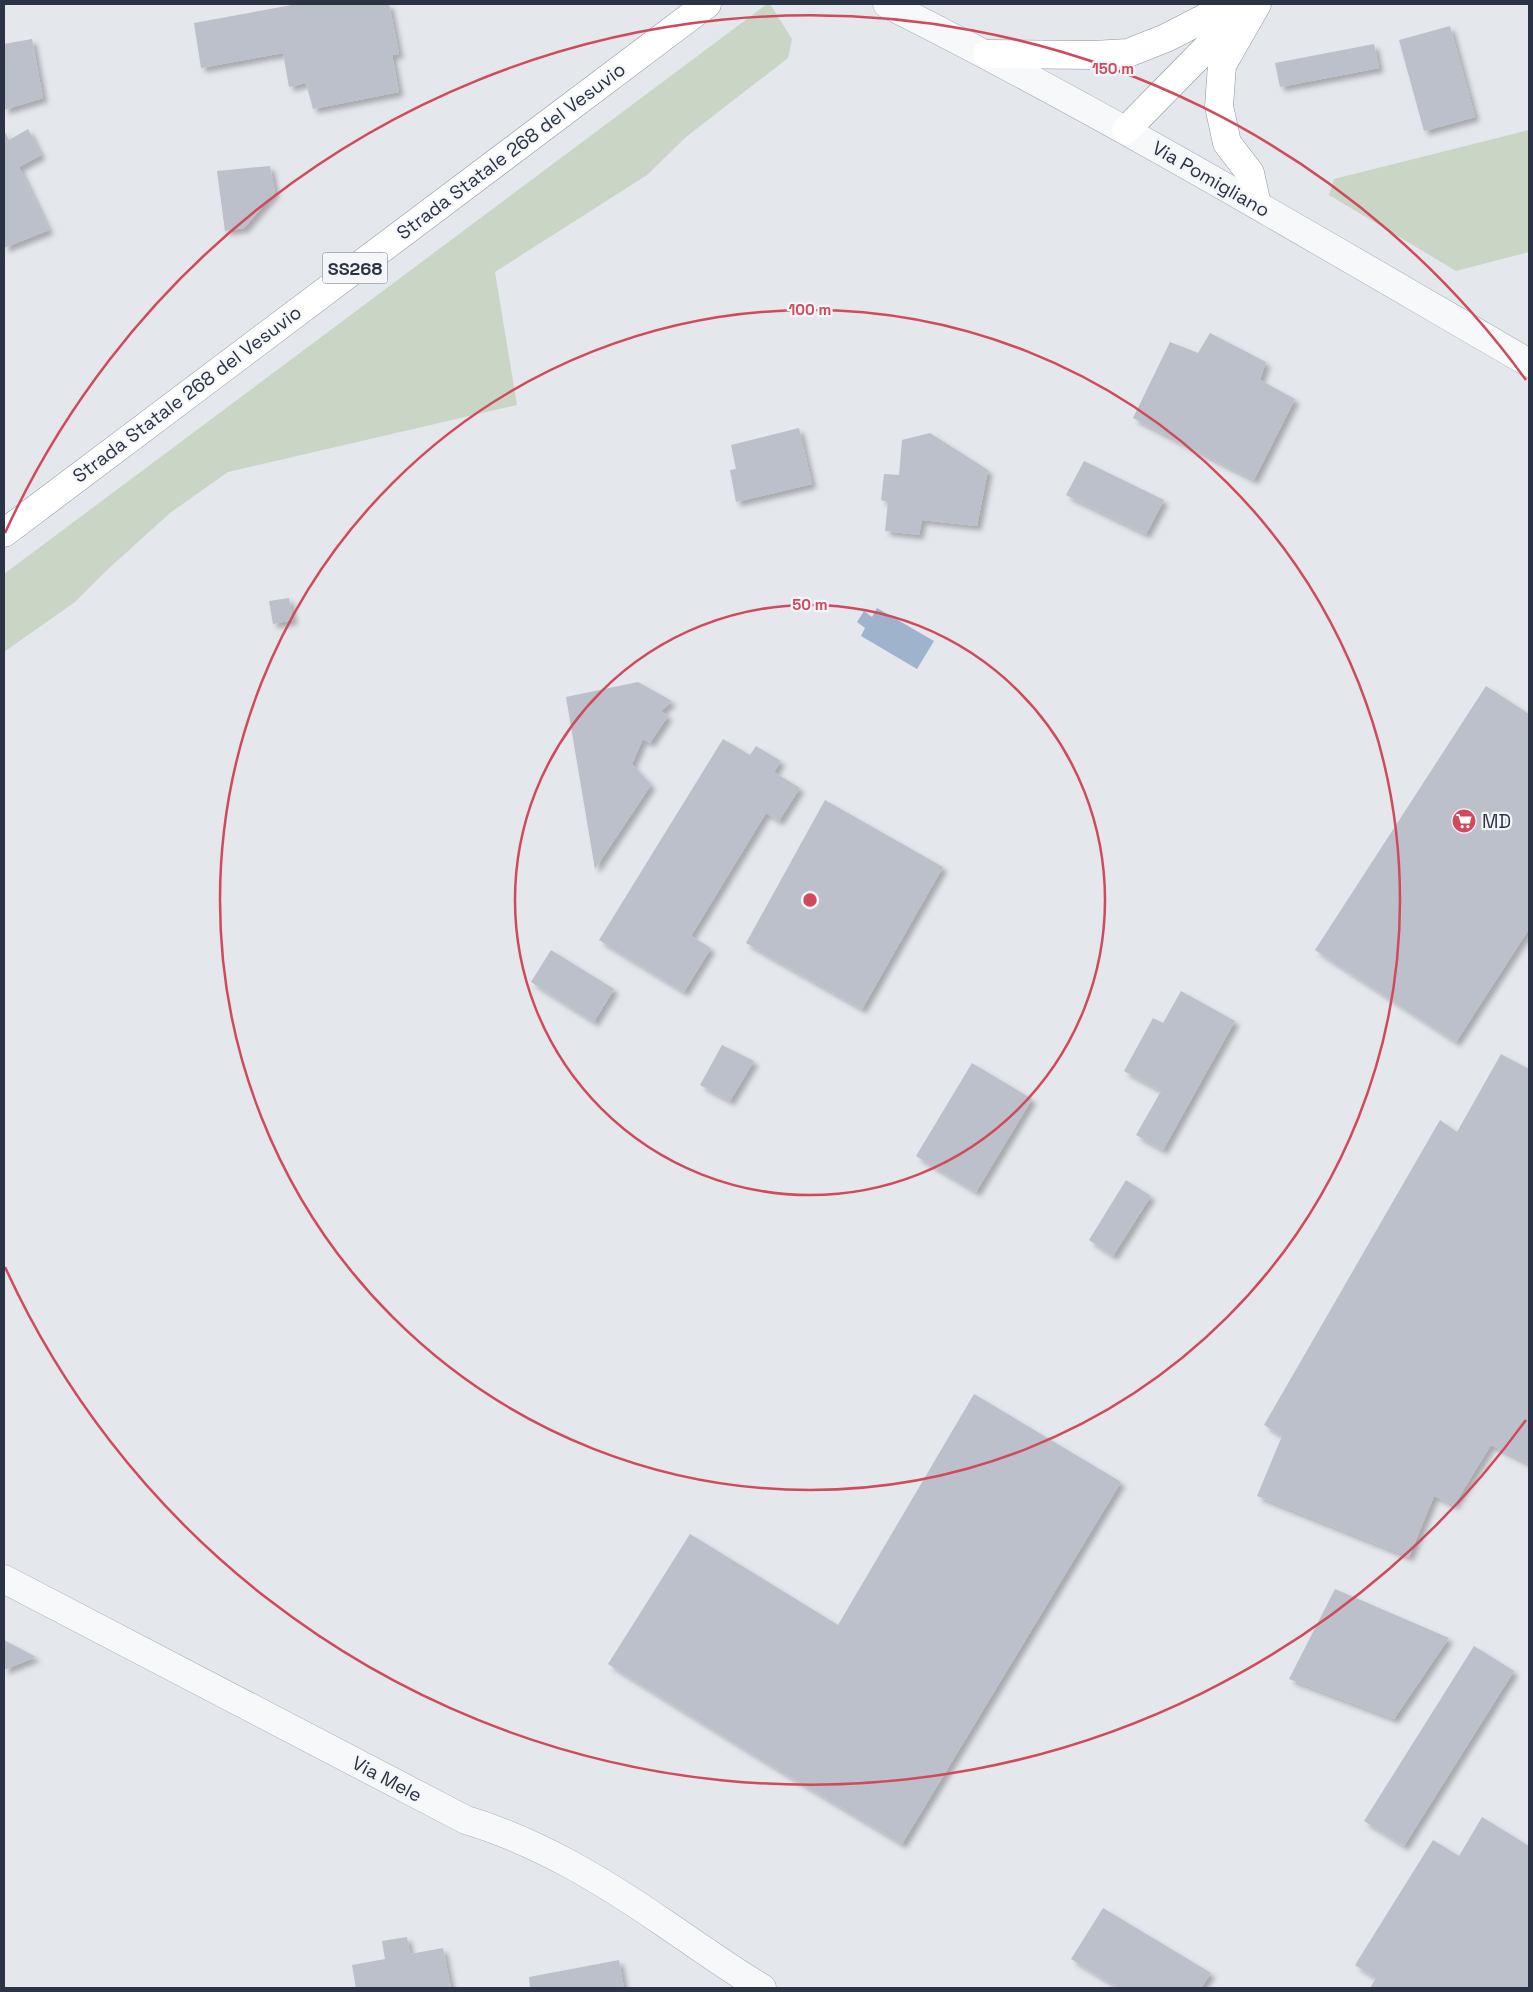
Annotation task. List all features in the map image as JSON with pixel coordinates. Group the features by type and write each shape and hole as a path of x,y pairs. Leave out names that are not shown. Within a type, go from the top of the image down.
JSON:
{"highway":[{"name":"Strada Statale 268 del Vesuvio","path":"4,533 707,4"},
{"path":"987,54 1094,55 1128,53 1166,38 1232,4"},
{"path":"1126,130 1250,4"},
{"path":"1257,4 1222,65 1219,106 1227,143 1250,173 1257,205"}],"street":[{"name":"Via Pomigliano","path":"887,4 987,54 1126,130 1529,363"},
{"name":"Via Mele","path":"4,1579 466,1820 496,1829 602,1882 666,1923 726,1966 762,1988"}],"green space":[{"path":"767,4 770,4 792,39 788,58 686,137 647,175 495,272 517,405 228,472 170,513 75,602 4,652 4,574"},
{"path":"1529,130 1529,252 1456,271 1329,195 1334,179"}],"water":[{"path":"877,608 934,641 917,669 861,636 865,628 857,622 864,611 872,617"}],"building":[{"path":"297,4 389,4 399,54 392,55 399,92 313,109 306,83 289,87 283,53 201,68 194,23"},
{"path":"1450,26 1475,117 1424,131 1399,40"},
{"path":"32,39 43,98 4,110 4,44"},
{"path":"1374,44 1379,68 1280,87 1275,63"},
{"path":"28,129 41,155 19,167 49,230 4,248 4,130 9,140"},
{"path":"270,166 275,192 244,228 225,231 217,171"},
{"path":"1210,333 1266,362 1260,380 1295,399 1254,480 1133,418 1170,342 1198,353"},
{"path":"799,428 812,484 736,502 730,470 736,469 731,445"},
{"path":"930,433 988,470 977,526 922,520 919,535 885,531 888,502 881,500 884,474 899,475 902,440"},
{"path":"1084,461 1164,500 1146,534 1066,495"},
{"path":"289,598 293,620 273,624 269,601"},
{"path":"638,682 672,701 661,711 668,716 650,743 643,739 632,764 651,785 595,869 566,697"},
{"name":"MD","path":"1486,686 1529,714 1529,929 1456,1042 1315,950"},
{"path":"723,739 750,755 756,746 781,761 774,772 800,788 779,821 766,813 691,936 711,948 684,992 599,940"},
{"path":"825,800 943,867 862,1009 746,943"},
{"path":"551,950 614,989 594,1022 531,982"},
{"path":"1181,991 1235,1021 1163,1150 1136,1135 1161,1091 1124,1071 1153,1018 1163,1023"},
{"path":"722,1045 754,1061 730,1101 700,1085"},
{"path":"1501,1054 1529,1069 1529,1464 1491,1445 1454,1505 1434,1496 1409,1557 1257,1496 1282,1436 1264,1425 1440,1120 1457,1132"},
{"path":"972,1063 1032,1099 976,1192 916,1156"},
{"path":"1126,1180 1151,1196 1113,1256 1089,1240"},
{"path":"974,1394 1121,1482 902,1844 608,1664 690,1534 838,1625"},
{"path":"1335,1589 1449,1638 1394,1719 1289,1679"},
{"path":"4,1640 36,1657 4,1670"},
{"path":"1474,1646 1514,1671 1404,1846 1364,1821"},
{"path":"1482,1817 1529,1846 1529,1988 1370,1988 1376,1978 1355,1965 1433,1840 1459,1856"},
{"path":"1103,1908 1211,1973 1201,1988 1119,1988 1071,1959"},
{"path":"407,1937 410,1954 443,1948 451,1988 356,1988 352,1965 385,1959 382,1941"},
{"path":"619,1960 624,1988 530,1988 529,1977"}],"place":[{"name":"MD","path":"1464,821"}]}
